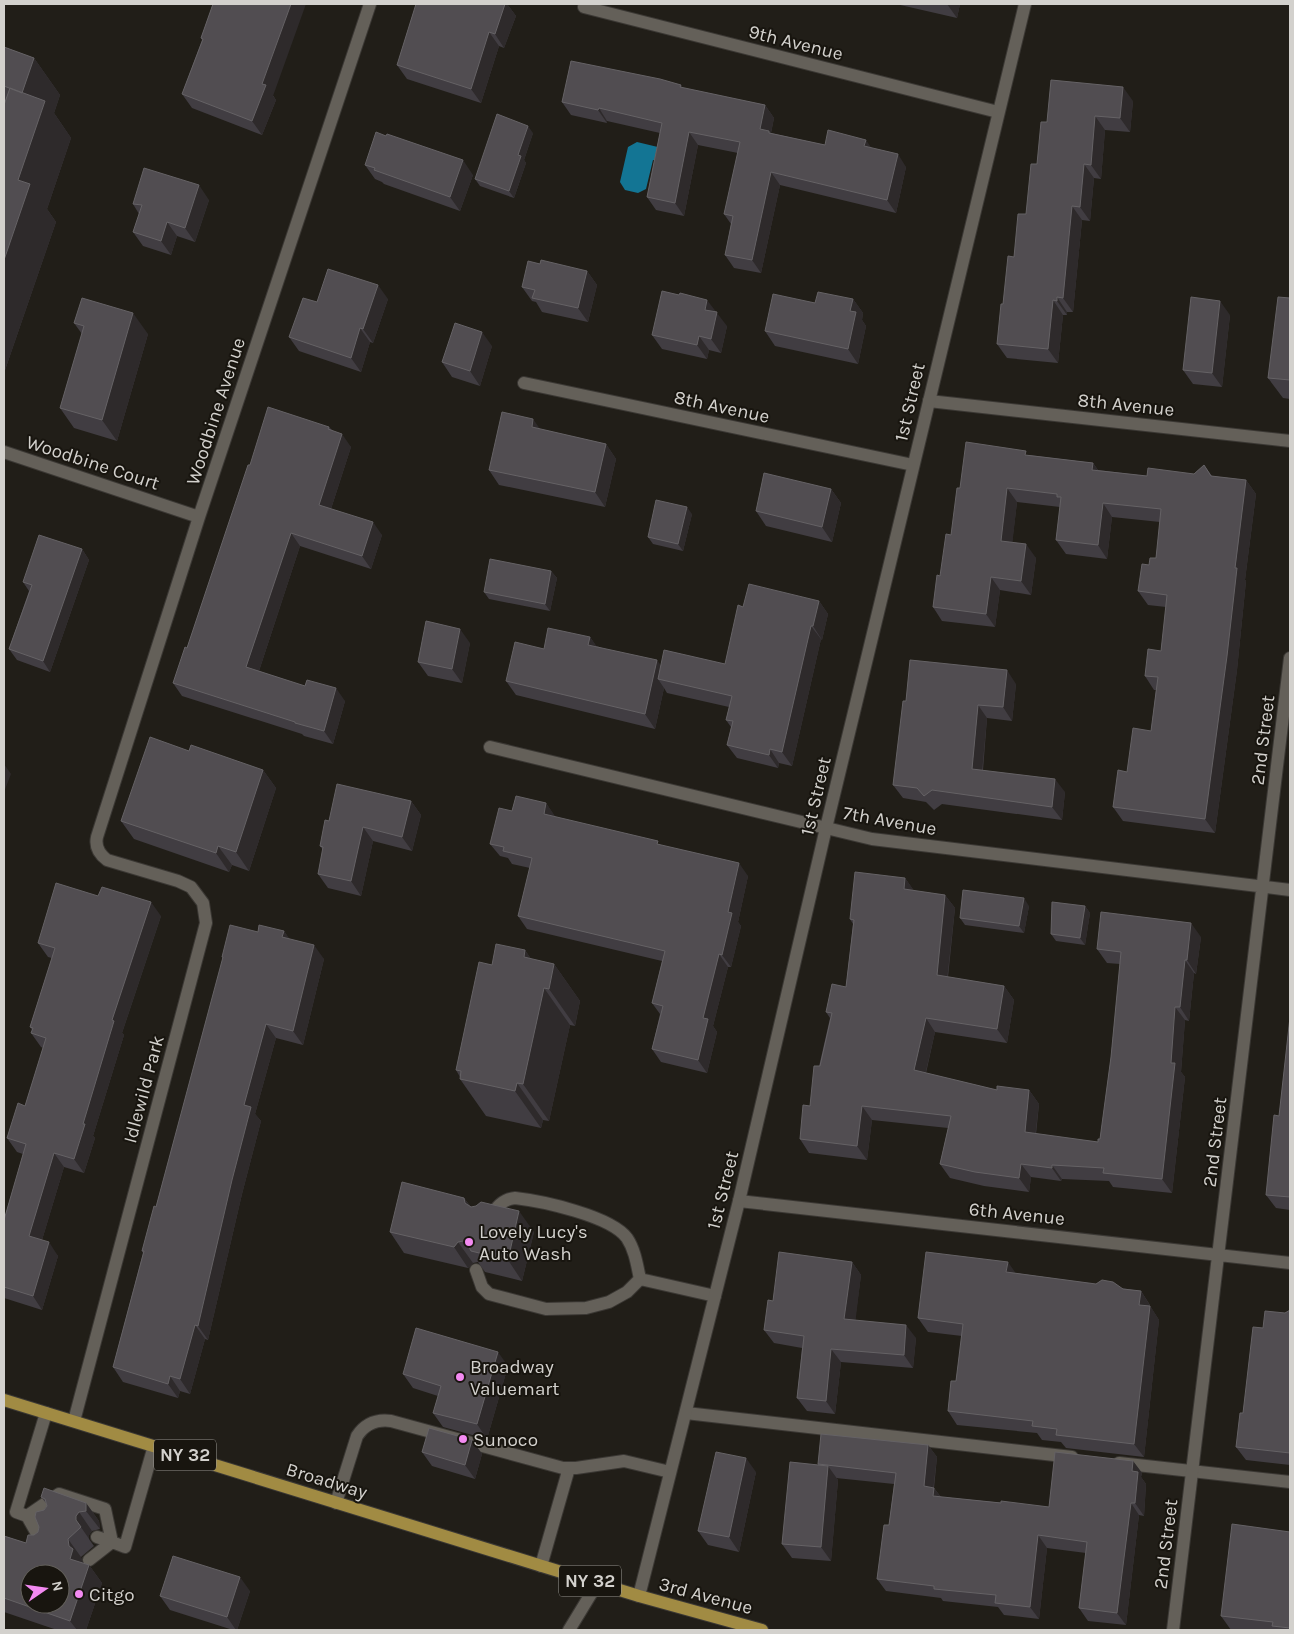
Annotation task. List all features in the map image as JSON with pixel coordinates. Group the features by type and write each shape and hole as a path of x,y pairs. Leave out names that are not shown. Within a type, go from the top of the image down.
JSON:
{"main road":[{"name":"Broadway","path":"4,1400 639,1596"},
{"name":"3rd Avenue","path":"639,1596 762,1630"}],"street":[{"name":"Woodbine Avenue","path":"99,831 199,517 370,4"},
{"name":"1st Street","path":"639,1596 739,1201 826,828 1025,4"},
{"name":"9th Avenue","path":"584,7 998,112"},
{"name":"8th Avenue","path":"524,383 913,465"},
{"name":"8th Avenue","path":"929,401 1290,441"},
{"name":"Woodbine Court","path":"4,452 199,517"},
{"name":"2nd Street","path":"1173,1630 1290,658"},
{"name":"7th Avenue","path":"490,747 881,841 1290,890"},
{"name":"Idlewild Park","path":"74,1421 206,923 204,903 191,887 104,858 99,852 97,844 99,831"},
{"path":"487,1220 500,1203 508,1198 575,1211 596,1218 615,1227 626,1237 634,1250 640,1279"},
{"name":"6th Avenue","path":"739,1201 1290,1263"},
{"path":"476,1270 482,1287 489,1294 546,1309 586,1308 609,1302 627,1292 640,1279"},
{"path":"640,1279 715,1296"},
{"path":"46,1413 16,1512 52,1523"},
{"path":"686,1413 1085,1459"},
{"path":"336,1503 357,1436 364,1428 380,1421 391,1421 570,1468 624,1461 670,1472"},
{"path":"97,1538 125,1546 154,1446"},
{"path":"1105,1461 1290,1482"},
{"path":"541,1566 570,1468"},
{"path":"28,1516 59,1494 104,1509 112,1542"},
{"path":"28,1516 44,1546"},
{"path":"89,1560 112,1542"},
{"path":"568,1630 597,1584"}],"water":[{"path":"637,142 662,148 659,161 653,160 646,189 638,193 625,190 620,182 628,147"}],"building":[{"path":"213,4 291,4 262,84 266,85 252,121 182,94 203,39 201,38"},
{"path":"416,4 505,4 495,34 489,32 471,89 397,65"},
{"path":"4,47 34,58 22,93 4,86"},
{"path":"571,61 660,79 681,85 680,87 765,105 760,129 769,131 769,133 825,145 828,130 866,140 864,146 898,154 887,200 771,172 752,260 725,255 733,216 724,214 740,142 689,132 675,203 647,197 662,123 599,108 598,110 562,102"},
{"path":"1051,80 1123,87 1120,118 1095,116 1091,165 1084,164 1080,207 1072,206 1063,298 1057,297 1057,301 1053,300 1048,349 997,344 1008,256 1014,257 1018,214 1026,214 1031,164 1037,164 1041,122 1047,122"},
{"path":"10,88 45,101 18,180 30,184 4,260 4,105"},
{"path":"497,114 528,126 518,155 521,156 509,191 475,179"},
{"path":"376,132 463,160 450,197 374,170 375,168 365,165"},
{"path":"144,168 199,185 185,228 167,222 161,241 133,232 142,205 133,204"},
{"path":"541,260 587,271 578,308 532,298 535,290 522,287 528,261 540,264"},
{"path":"328,269 378,285 363,329 360,328 351,358 289,337 303,298 317,302"},
{"path":"662,291 679,295 680,293 707,300 705,310 717,312 711,339 699,336 697,345 652,335"},
{"path":"818,292 853,299 850,311 856,312 848,349 765,331 773,294 815,303"},
{"path":"1191,297 1220,301 1212,373 1183,370"},
{"path":"1278,297 1290,298 1290,380 1268,378"},
{"path":"82,298 133,313 102,420 60,408 84,326 74,323"},
{"path":"455,323 482,332 470,371 442,362"},
{"path":"268,407 329,427 328,429 342,434 319,505 373,522 362,556 291,533 246,667 305,686 307,680 336,688 324,731 173,683 185,647 187,648 248,465 250,465"},
{"path":"502,412 533,419 532,427 606,444 595,492 489,470"},
{"path":"966,442 1026,451 1025,455 1093,463 1092,470 1147,476 1148,468 1194,474 1204,465 1211,476 1246,480 1227,656 1205,819 1113,807 1118,770 1127,772 1133,728 1151,731 1158,677 1145,676 1148,649 1161,651 1167,595 1138,591 1142,564 1149,565 1150,558 1156,558 1161,509 1103,503 1098,545 1056,540 1061,497 1057,497 1057,494 1007,488 1001,541 1026,544 1021,581 991,577 986,614 933,607 937,575 940,576 946,534 951,535 957,488 960,488"},
{"path":"764,473 831,489 822,527 756,511"},
{"path":"656,500 687,507 678,544 648,537"},
{"path":"39,535 82,549 43,661 9,649 32,585 23,582"},
{"path":"490,559 551,571 545,604 484,592"},
{"path":"749,584 819,601 813,626 811,626 782,752 770,749 769,755 727,745 733,721 726,720 732,696 658,679 664,650 725,664 738,605 743,607"},
{"path":"426,621 460,629 452,669 418,662"},
{"path":"548,628 590,637 588,645 657,660 645,714 506,681 515,642 544,649"},
{"path":"910,660 1007,670 1003,707 978,705 972,769 1055,779 1052,807 932,790 924,796 917,788 893,785 903,701 906,701"},
{"path":"150,737 189,751 191,745 263,770 236,852 218,846 216,853 121,821"},
{"path":"337,784 411,801 402,837 363,827 351,881 318,874 323,847 320,846 325,820 329,821"},
{"path":"516,796 546,803 544,814 658,841 657,844 739,863 728,912 732,913 722,955 719,954 703,1018 708,1019 698,1060 652,1049 663,1006 652,1003 665,951 518,916 532,858 503,851 504,847 490,844 499,808 512,811"},
{"path":"855,872 905,878 904,889 945,895 937,975 1004,986 997,1029 926,1018 914,1070 997,1090 997,1086 1029,1090 1025,1132 1098,1142 1098,1139 1100,1139 1111,1057 1121,952 1097,949 1101,912 1191,923 1180,1007 1175,1007 1171,1063 1175,1063 1162,1179 1103,1173 1104,1168 1052,1165 1052,1168 1021,1164 1019,1178 975,1172 940,1164 951,1116 862,1106 857,1146 800,1139 803,1105 810,1106 814,1066 820,1066 832,1013 826,1012 832,984 846,987 854,920 850,919"},
{"path":"56,883 98,896 102,887 151,902 112,1020 114,1021 74,1159 54,1153 29,1236 49,1242 33,1296 4,1287 4,1220 26,1144 7,1138 18,1103 25,1106 46,1038 31,1033 33,1028 30,1027 55,948 38,943"},
{"path":"963,890 1024,898 1019,926 960,918"},
{"path":"1052,902 1085,906 1080,938 1051,934"},
{"path":"230,925 258,932 259,925 284,931 282,937 314,945 293,1031 266,1024 244,1105 251,1107 198,1326 195,1325 180,1379 170,1376 168,1384 113,1367 144,1251 142,1251 154,1206 156,1207"},
{"path":"496,944 525,950 524,957 554,964 549,989 544,988 523,1084 517,1083 515,1091 460,1079 461,1071 456,1070 479,962 492,965"},
{"path":"1290,1017 1290,1197 1266,1195 1274,1115 1279,1116"},
{"path":"402,1182 464,1198 465,1203 471,1207 481,1202 519,1211 508,1260 471,1251 467,1243 463,1241 458,1242 454,1247 390,1232"},
{"path":"779,1252 852,1262 844,1319 906,1325 904,1355 831,1349 826,1401 797,1398 804,1336 764,1330 768,1300 773,1301"},
{"path":"926,1252 1008,1262 1006,1272 1096,1284 1102,1280 1113,1282 1123,1289 1141,1291 1139,1305 1150,1306 1134,1444 1056,1435 1057,1429 1032,1426 1033,1421 948,1411 951,1381 956,1381 963,1324 918,1318"},
{"path":"1290,1310 1290,1453 1236,1447 1240,1413 1243,1413 1253,1327 1263,1328 1265,1311 1285,1313"},
{"path":"416,1328 498,1352 477,1424 433,1413 441,1386 403,1374"},
{"path":"429,1428 472,1440 465,1465 422,1452"},
{"path":"821,1434 928,1445 924,1486 934,1488 933,1496 1001,1503 1001,1501 1049,1507 1055,1452 1133,1461 1132,1471 1138,1472 1135,1503 1131,1503 1117,1613 1079,1608 1087,1542 1038,1535 1030,1607 995,1603 996,1595 934,1589 934,1586 877,1579 884,1525 889,1525 896,1473 818,1464"},
{"path":"716,1452 746,1458 729,1537 698,1531"},
{"path":"790,1462 828,1466 821,1547 782,1544"},
{"path":"44,1488 86,1503 86,1511 79,1512 76,1516 76,1520 81,1527 68,1539 69,1546 73,1549 70,1559 89,1565 70,1621 50,1614 70,1614 70,1564 20,1564 20,1604 4,1598 4,1536 26,1543 28,1535 34,1535 38,1532 36,1512 44,1510 47,1506 45,1499 41,1497"},
{"path":"1232,1524 1290,1532 1290,1628 1272,1626 1273,1622 1221,1616"},
{"path":"173,1556 240,1577 227,1617 160,1596"}],"place":[{"name":"Lovely Lucy's Auto Wash","path":"469,1242"},
{"name":"Broadway Valuemart","path":"460,1377"},
{"name":"Sunoco","path":"463,1439"},
{"name":"Citgo","path":"79,1594"}]}
